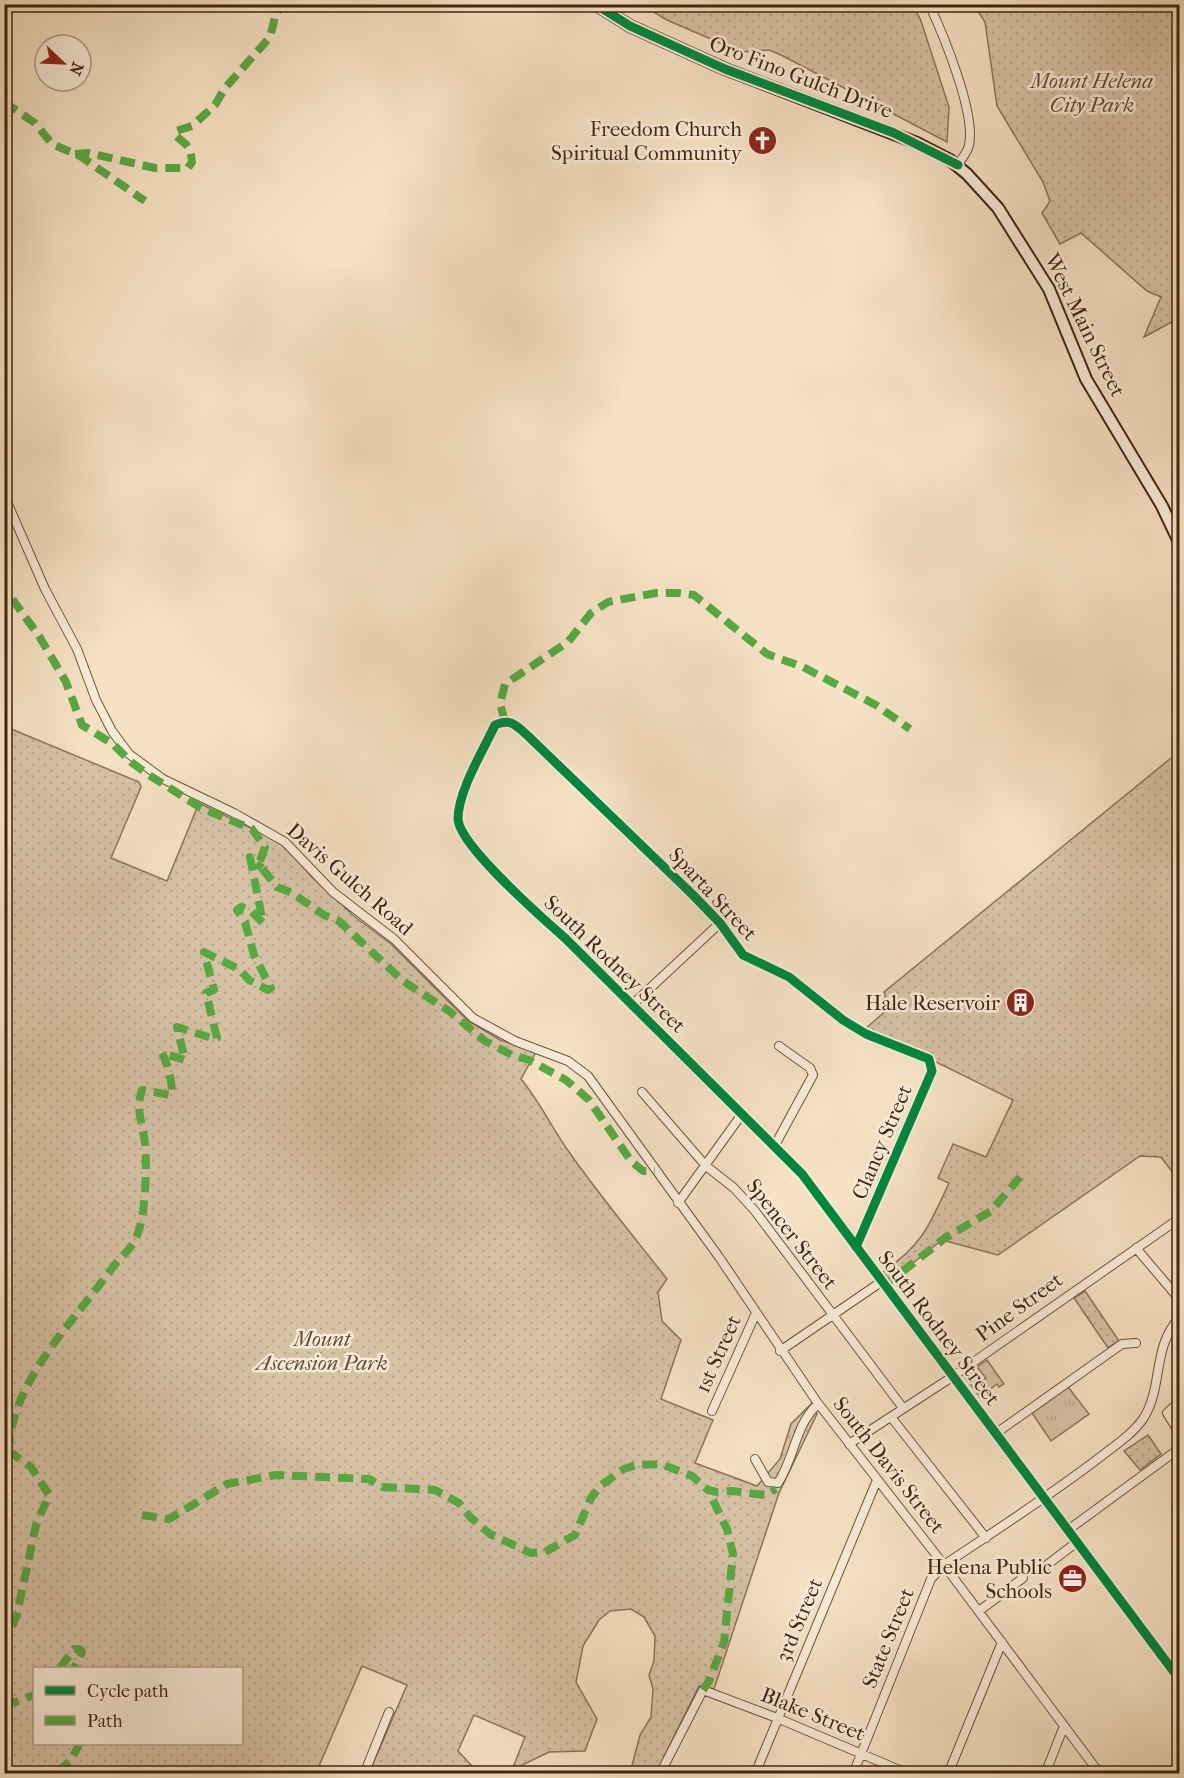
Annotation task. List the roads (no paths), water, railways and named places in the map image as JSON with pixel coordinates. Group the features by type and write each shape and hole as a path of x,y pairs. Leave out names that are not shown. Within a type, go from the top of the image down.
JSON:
{"street":[{"name":"Oro Fino Gulch Drive","path":"595,4 630,26 725,69 894,133 958,165"},
{"path":"929,4 948,46 967,116 969,145 958,165"},
{"name":"West Main Street","path":"958,165 998,208 1049,289 1086,379 1162,506 1179,544"},
{"name":"Davis Gulch Road","path":"4,495 45,589 77,649 106,721 129,754 163,779 234,813 285,842 333,892 394,939 473,1018 497,1033 561,1058 583,1071 593,1081 678,1203"},
{"name":"Sparta Street","path":"459,807 495,725 506,721 514,723 610,812 720,923 743,955 789,977 843,1020 866,1034 920,1056"},
{"name":"South Rodney Street","path":"459,807 460,832 490,866 802,1174 1179,1680"},
{"path":"632,1005 720,923"},
{"path":"774,1147 813,1075 810,1068 779,1046"},
{"name":"Clancy Street","path":"856,1247 932,1071 929,1059 920,1056"},
{"name":"Spencer Street","path":"642,1092 706,1166 734,1188 755,1211 903,1408"},
{"path":"678,1203 742,1114"},
{"name":"South Davis Street","path":"678,1203 818,1404 944,1565 1100,1773"},
{"name":"Pine Street","path":"849,1444 952,1377 1179,1218"},
{"path":"1136,1248 1179,1300"},
{"path":"780,1351 881,1282"},
{"name":"1st Street","path":"712,1411 756,1313"},
{"name":"State Street","path":"853,1773 931,1579 944,1565 1044,1500 1128,1435 1142,1419 1150,1403 1158,1358 1167,1334 1179,1317"},
{"path":"995,1434 1122,1344 1136,1343"},
{"path":"1179,1401 1168,1409 1168,1419 1179,1434"},
{"path":"755,1459 768,1482 778,1483 787,1469 807,1414 818,1404"},
{"path":"891,1417 986,1538"},
{"path":"1068,1530 1179,1448"},
{"name":"3rd Street","path":"754,1773 877,1480"},
{"path":"1039,1571 1077,1542"},
{"path":"979,1611 1023,1578"},
{"path":"948,1773 1002,1642"},
{"name":"Blake Street","path":"660,1773 703,1690 909,1773"},
{"path":"364,1773 389,1712"},
{"path":"1045,1773 1064,1726"}],"place":[{"name":"Freedom Church Spiritual Community","path":"763,141"},
{"name":"Hale Reservoir","path":"1021,1003"},
{"name":"Helena Public Schools","path":"1073,1579"}],"park label":[{"name":"Mount Helena City Park","path":"1092,93"},
{"name":"Mount Ascension Park","path":"322,1351"}]}
